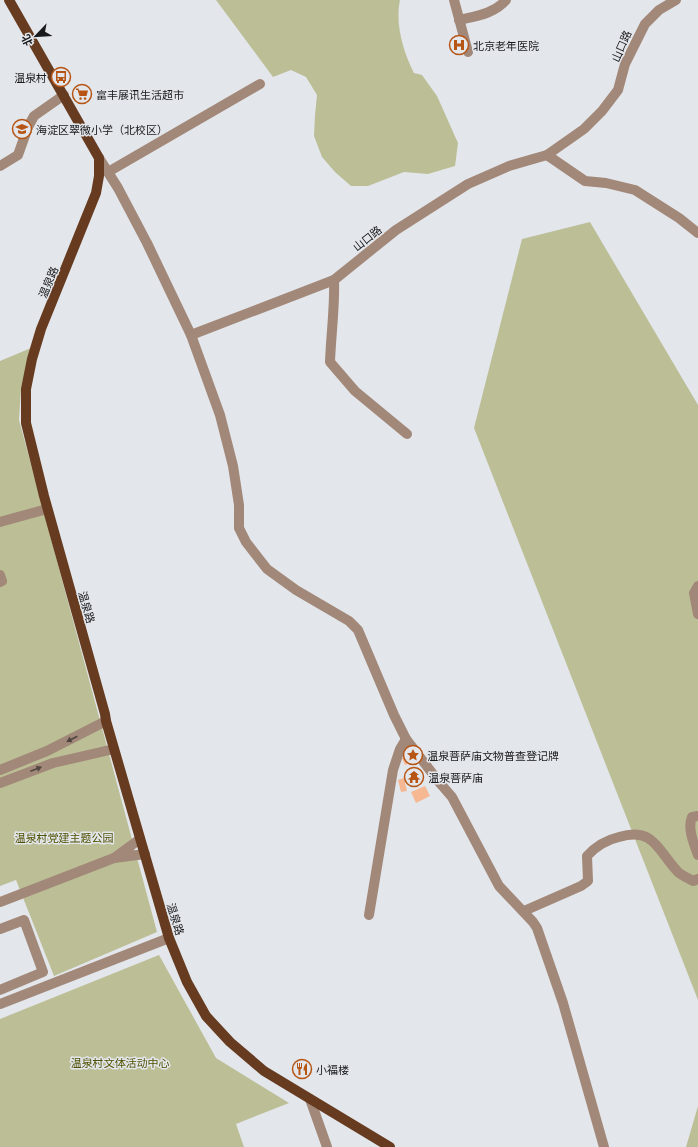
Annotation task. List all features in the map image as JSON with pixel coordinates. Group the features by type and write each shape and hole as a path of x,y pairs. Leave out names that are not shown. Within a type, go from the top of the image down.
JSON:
{"main road":[{"path":"9,0 99,158"},
{"name":"温泉路","path":"99,158 99,176 96,193 41,329 32,359 26,389 26,423 47,509 106,721 169,938 187,982 206,1016 230,1042 264,1071 390,1147"}],"street":[{"path":"454,0 468,52"},
{"path":"459,20 493,11 501,6 506,0"},
{"name":"山口路","path":"191,335 334,280 396,230 468,184 509,166 547,155 584,129 602,111 618,90 625,64 645,24 659,10 676,0"},
{"path":"108,172 260,84"},
{"path":"0,166 18,155 28,127 34,116 64,95"},
{"path":"547,155 585,181 606,183 634,190 679,218 698,233"},
{"path":"99,158 147,243 191,335 220,415 233,466 239,505 239,528 246,542 267,569 296,590 349,621 358,630 394,715 406,738 452,797 499,886 533,922 540,936 562,1003 604,1147"},
{"path":"334,280 335,300 331,327 330,362 355,391 407,434"},
{"path":"0,522 47,509"},
{"path":"0,575 2,581 0,582"},
{"path":"698,586 694,593 698,614"},
{"path":"0,770 47,751 106,721"},
{"path":"369,915 393,770 400,749 406,738"},
{"path":"0,783 53,763 114,749"},
{"path":"698,816 692,817 690,822 692,837 698,855"},
{"path":"524,911 581,886 588,880 587,856 594,848 611,839 628,834 645,835 661,849 680,874 693,881 698,879"},
{"path":"114,858 140,839"},
{"path":"0,902 114,858 145,854"},
{"path":"0,929 24,920 44,972 0,990"},
{"path":"0,1004 169,938"},
{"path":"310,1099 327,1147"}],"green space":[{"path":"216,0 400,0 399,28 403,47 414,73 422,75 437,96 458,143 455,166 428,174 404,172 368,186 351,186 335,172 322,157 314,136 317,95 306,77 291,70 273,77"},
{"path":"590,222 698,405 698,1000 474,428 522,239"},
{"name":"温泉村党建主题公园","path":"31,348 21,388 19,420 157,932 54,976 16,880 0,886 0,361"},
{"name":"温泉村文体活动中心","path":"159,955 216,1058 289,1103 236,1124 244,1147 0,1147 0,1019"},
{"path":"698,1106 698,1147 686,1147"}],"building":[{"path":"412,754 415,761 405,765 402,758"},
{"path":"404,778 407,791 401,792 398,780"},
{"path":"425,786 430,796 416,803 411,792"}],"place":[{"name":"北京老年医院","path":"459,45"},
{"name":"温泉村","path":"61,77"},
{"name":"富丰展讯生活超市","path":"82,94"},
{"name":"海淀区翠微小学（北校区）","path":"22,129"},
{"name":"温泉菩萨庙文物普查登记牌","path":"413,755"},
{"name":"温泉菩萨庙","path":"414,777"},
{"name":"小福楼","path":"302,1069"}]}
